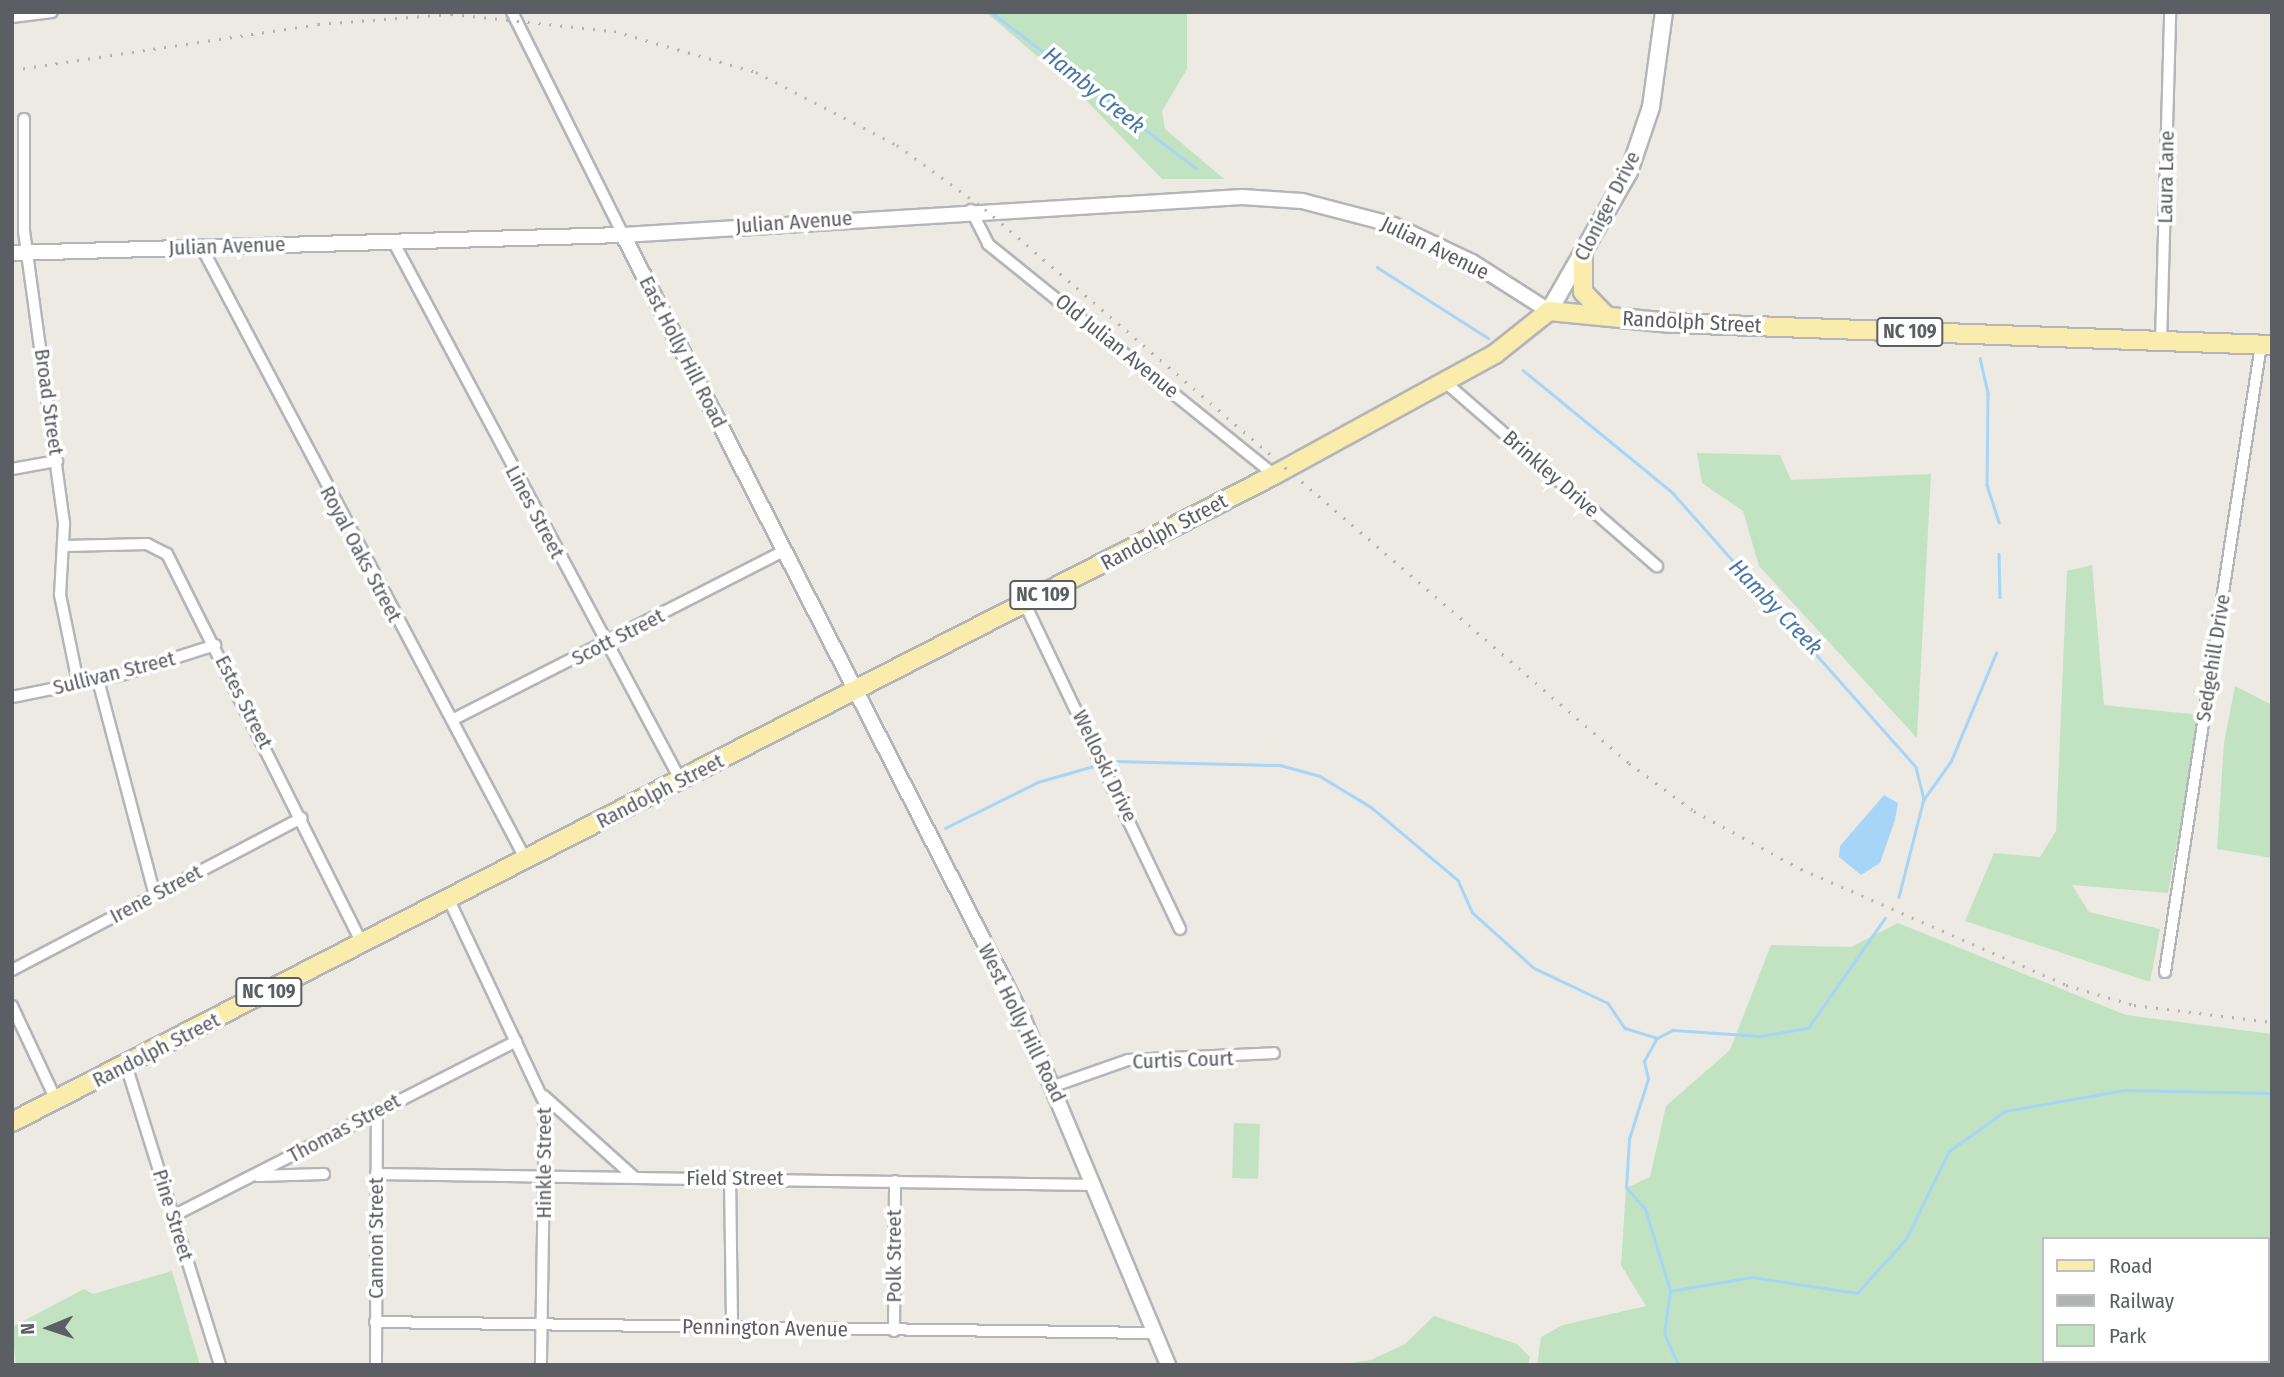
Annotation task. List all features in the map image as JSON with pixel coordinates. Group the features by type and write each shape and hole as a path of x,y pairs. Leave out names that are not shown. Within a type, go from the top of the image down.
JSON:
{"main road":[{"name":"Cloniger Drive","path":"1549,311 1629,172 1651,107 1664,12"},
{"path":"1583,256 1583,292 1606,316"},
{"name":"Randolph Street","path":"12,1122 363,945 1274,475 1445,382 1524,335 1549,311 1606,316 2266,345"}],"street":[{"path":"12,17 52,12"},
{"name":"East Holly Hill Road","path":"512,12 854,692"},
{"name":"Laura Lane","path":"2161,341 2170,12"},
{"name":"Broad Street","path":"23,119 28,253 57,461 65,546 60,596 78,683"},
{"name":"Julian Avenue","path":"12,253 624,235 971,210 1242,197 1302,201 1394,225 1472,261 1549,311"},
{"name":"Old Julian Avenue","path":"971,210 988,244 1274,475"},
{"name":"Lines Street","path":"393,241 681,781"},
{"name":"Royal Oaks Street","path":"201,246 526,860"},
{"name":"Sedgehill Drive","path":"2165,972 2266,345"},
{"name":"Brinkley Drive","path":"1445,382 1657,566"},
{"path":"12,468 57,461"},
{"name":"Estes Street","path":"65,546 160,548 215,645 363,945"},
{"name":"Scott Street","path":"452,720 606,644 784,551"},
{"name":"Welloski Drive","path":"1025,604 1180,929"},
{"name":"Sullivan Street","path":"12,697 98,680 215,645"},
{"path":"98,680 155,895"},
{"name":"West Holly Hill Road","path":"854,692 1054,1086 1168,1365"},
{"name":"Irene Street","path":"12,971 301,818"},
{"name":"Hinkle Street","path":"449,900 544,1096 541,1365"},
{"path":"12,1006 56,1100"},
{"name":"Thomas Street","path":"173,1216 516,1041"},
{"name":"Curtis Court","path":"1054,1086 1128,1060 1274,1053"},
{"name":"Pine Street","path":"126,1065 220,1365"},
{"path":"544,1096 635,1178"},
{"name":"Cannon Street","path":"376,1365 377,1111"},
{"path":"256,1176 324,1174"},
{"name":"Field Street","path":"376,1174 730,1177 1095,1185"},
{"path":"730,1177 732,1328"},
{"name":"Polk Street","path":"894,1331 895,1181"},
{"name":"Pennington Avenue","path":"375,1322 1155,1333"}],"green space":[{"path":"986,12 1187,12 1187,69 1162,111 1165,129 1224,179 1162,179 1074,88"},
{"path":"1697,453 1780,455 1791,480 1931,474 1917,738 1759,566 1743,511 1702,483"},
{"path":"2092,565 2104,705 2200,715 2168,893 2072,885 2089,912 2160,929 2150,982 1965,921 1994,853 2040,857 2056,831 2067,571"},
{"path":"2235,686 2272,705 2272,858 2217,849 2224,743"},
{"path":"1898,923 2126,1015 2272,1034 2272,1365 1537,1365 1541,1337 1563,1325 1646,1306 1621,1265 1626,1188 1650,1177 1666,1106 1730,1050 1771,945 1851,947"},
{"path":"1234,1123 1260,1124 1258,1179 1232,1178"},
{"path":"172,1271 200,1365 16,1365 12,1327 84,1289 93,1294"},
{"path":"1434,1316 1517,1344 1530,1357 1528,1365 1336,1365 1371,1360 1405,1344"}],"water":[{"path":"1884,795 1898,803 1895,820 1880,863 1861,875 1839,857 1840,846"}],"waterway":[{"name":"Hamby Creek","path":"991,12 1196,168"},
{"name":"Hamby Creek","path":"1377,267 1488,338"},
{"path":"1980,358 1988,394 1987,485 1999,522"},
{"name":"Hamby Creek","path":"1523,370 1672,492 1916,767 1924,799 1899,897"},
{"path":"1999,554 2000,597"},
{"path":"1924,799 1951,761 1996,653"},
{"path":"1113,761 1280,765 1320,776 1371,807 1458,880 1473,913 1534,968 1608,1003 1625,1028 1657,1038"},
{"path":"945,828 1038,782 1097,765"},
{"name":"Hamby Creek","path":"1678,1365 1664,1334 1670,1291 1645,1209 1626,1188 1629,1139 1648,1079 1644,1061 1657,1038 1673,1030 1760,1036 1808,1028 1885,918"},
{"path":"1670,1291 1752,1277 1857,1293 1906,1239 1949,1151 2005,1111 2124,1090 2272,1093"}],"railway":[{"path":"12,70 318,24 451,14 614,31 756,72 897,145 985,209 1629,763 1694,811 1801,869 2066,985 2134,1005 2272,1022"}]}
